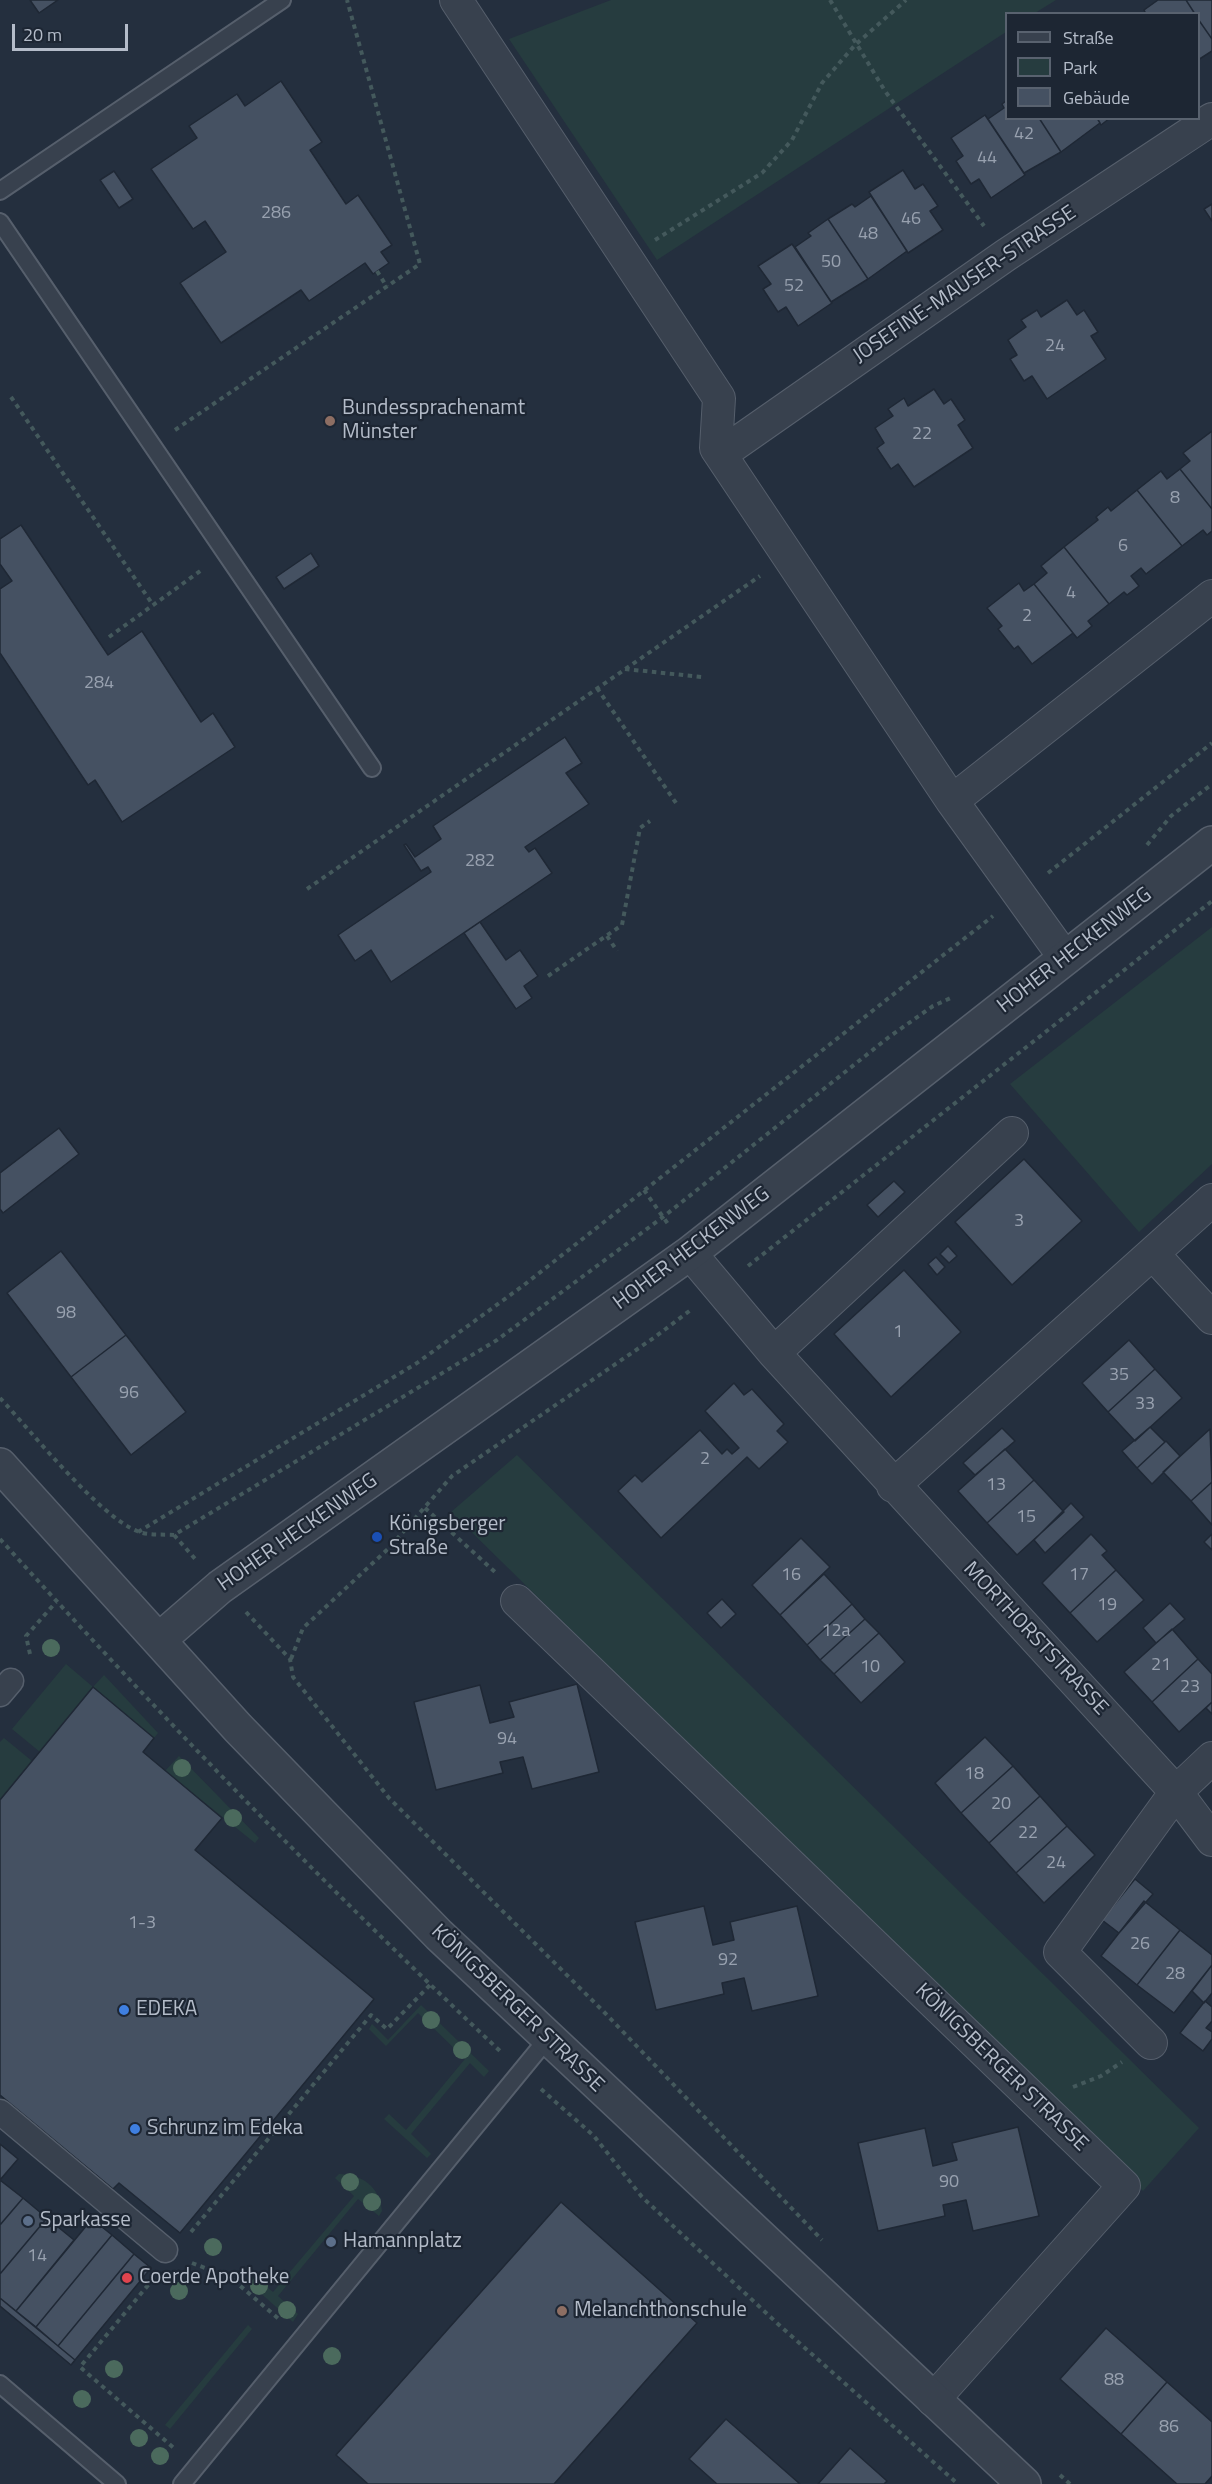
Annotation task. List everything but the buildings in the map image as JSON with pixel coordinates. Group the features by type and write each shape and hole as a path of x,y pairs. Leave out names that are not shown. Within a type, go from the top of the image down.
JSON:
{"street":[{"path":"456,0 719,398 716,448 952,801 1065,958"},
{"name":"JOSEFINE-MAUSER-STRASSE","path":"721,454 1006,255 1212,119"},
{"path":"952,801 1212,596"},
{"name":"HOHER HECKENWEG","path":"160,1639 220,1587 690,1253 1212,843"},
{"path":"774,1353 1012,1133"},
{"path":"893,1486 1212,1200"},
{"name":"MORTHORSTSTRASSE","path":"690,1253 774,1353 893,1486 1176,1792 1212,1840"},
{"path":"1153,1254 1212,1318"},
{"name":"KÖNIGSBERGER STRASSE","path":"0,1465 160,1639 238,1728 412,1908 1024,2484"},
{"name":"KÖNIGSBERGER STRASSE","path":"517,1601 1124,2186 933,2400"},
{"path":"1151,2043 1060,1952 1176,1792 1212,1758"},
{"path":"0,2112 168,2253"}],"lane":[{"path":"0,191 282,0"},
{"path":"0,222 372,768"},
{"path":"182,2484 548,2038"},
{"path":"0,2384 117,2484"}],"path":[{"path":"153,446 420,264 347,0"},
{"path":"830,0 855,45 885,91 1006,255"},
{"path":"626,258 762,173 792,140 822,83 855,45 906,0"},
{"path":"377,271 387,287"},
{"path":"11,397 153,605"},
{"path":"109,637 226,553"},
{"path":"307,889 788,557"},
{"path":"624,669 702,677"},
{"path":"597,688 676,803"},
{"path":"138,1532 417,1363 524,1285 1212,742"},
{"path":"1143,850 1172,816 1212,784"},
{"path":"548,976 622,926 640,828 650,821"},
{"path":"607,936 617,951"},
{"path":"0,1398 100,1505 138,1532 174,1535 497,1341 663,1217 890,1037 933,1006 964,992"},
{"path":"644,1190 663,1217"},
{"path":"425,1508 511,1586 517,1601"},
{"path":"174,1535 220,1587 290,1659 293,1677 389,1798 604,2012 824,2242"},
{"path":"5,1687 30,1656 26,1636 56,1602"},
{"path":"196,2467 80,2367 168,2253 371,2015 387,2029 430,1985"},
{"path":"1036,2102 1101,2076 1151,2043"},
{"path":"168,2253 231,2278 301,2339"},
{"path":"1053,2469 1070,2484"}],"green space":[{"path":"611,0 1056,0 1037,12 1005,12 1005,33 657,260 509,39"},
{"path":"1212,927 1212,1164 1139,1232 1010,1084"},
{"path":"517,1455 1199,2128 1143,2191 451,1512"},
{"path":"66,1664 93,1687 40,1752 12,1729"},
{"path":"104,1675 158,1733 154,1738 93,1687"},
{"path":"4,1738 32,1761 0,1800 0,1742"},
{"path":"179,1756 259,1838 255,1843 165,1771"},
{"path":"421,2005 489,2071 484,2077 470,2063 411,2134 431,2154 427,2158 384,2119 389,2114 406,2130 465,2059 418,2013 386,2046 369,2029 372,2024 388,2040"},
{"path":"339,2174 362,2179 374,2189 382,2211 379,2216 358,2199 278,2296 298,2314 293,2322 248,2282 254,2276 273,2292 354,2196 335,2178"},
{"path":"248,2325 252,2329 170,2429 165,2425"}],"place":[{"name":"Bundessprachenamt Münster","path":"330,421"},
{"name":"Königsberger Straße","path":"377,1537"},
{"name":"EDEKA","path":"124,2010"},
{"name":"Schrunz im Edeka","path":"135,2129"},
{"name":"Sparkasse","path":"28,2221"},
{"name":"Hamannplatz","path":"331,2242"},
{"name":"Coerde Apotheke","path":"127,2278"},
{"name":"Melanchthonschule","path":"562,2311"}]}
